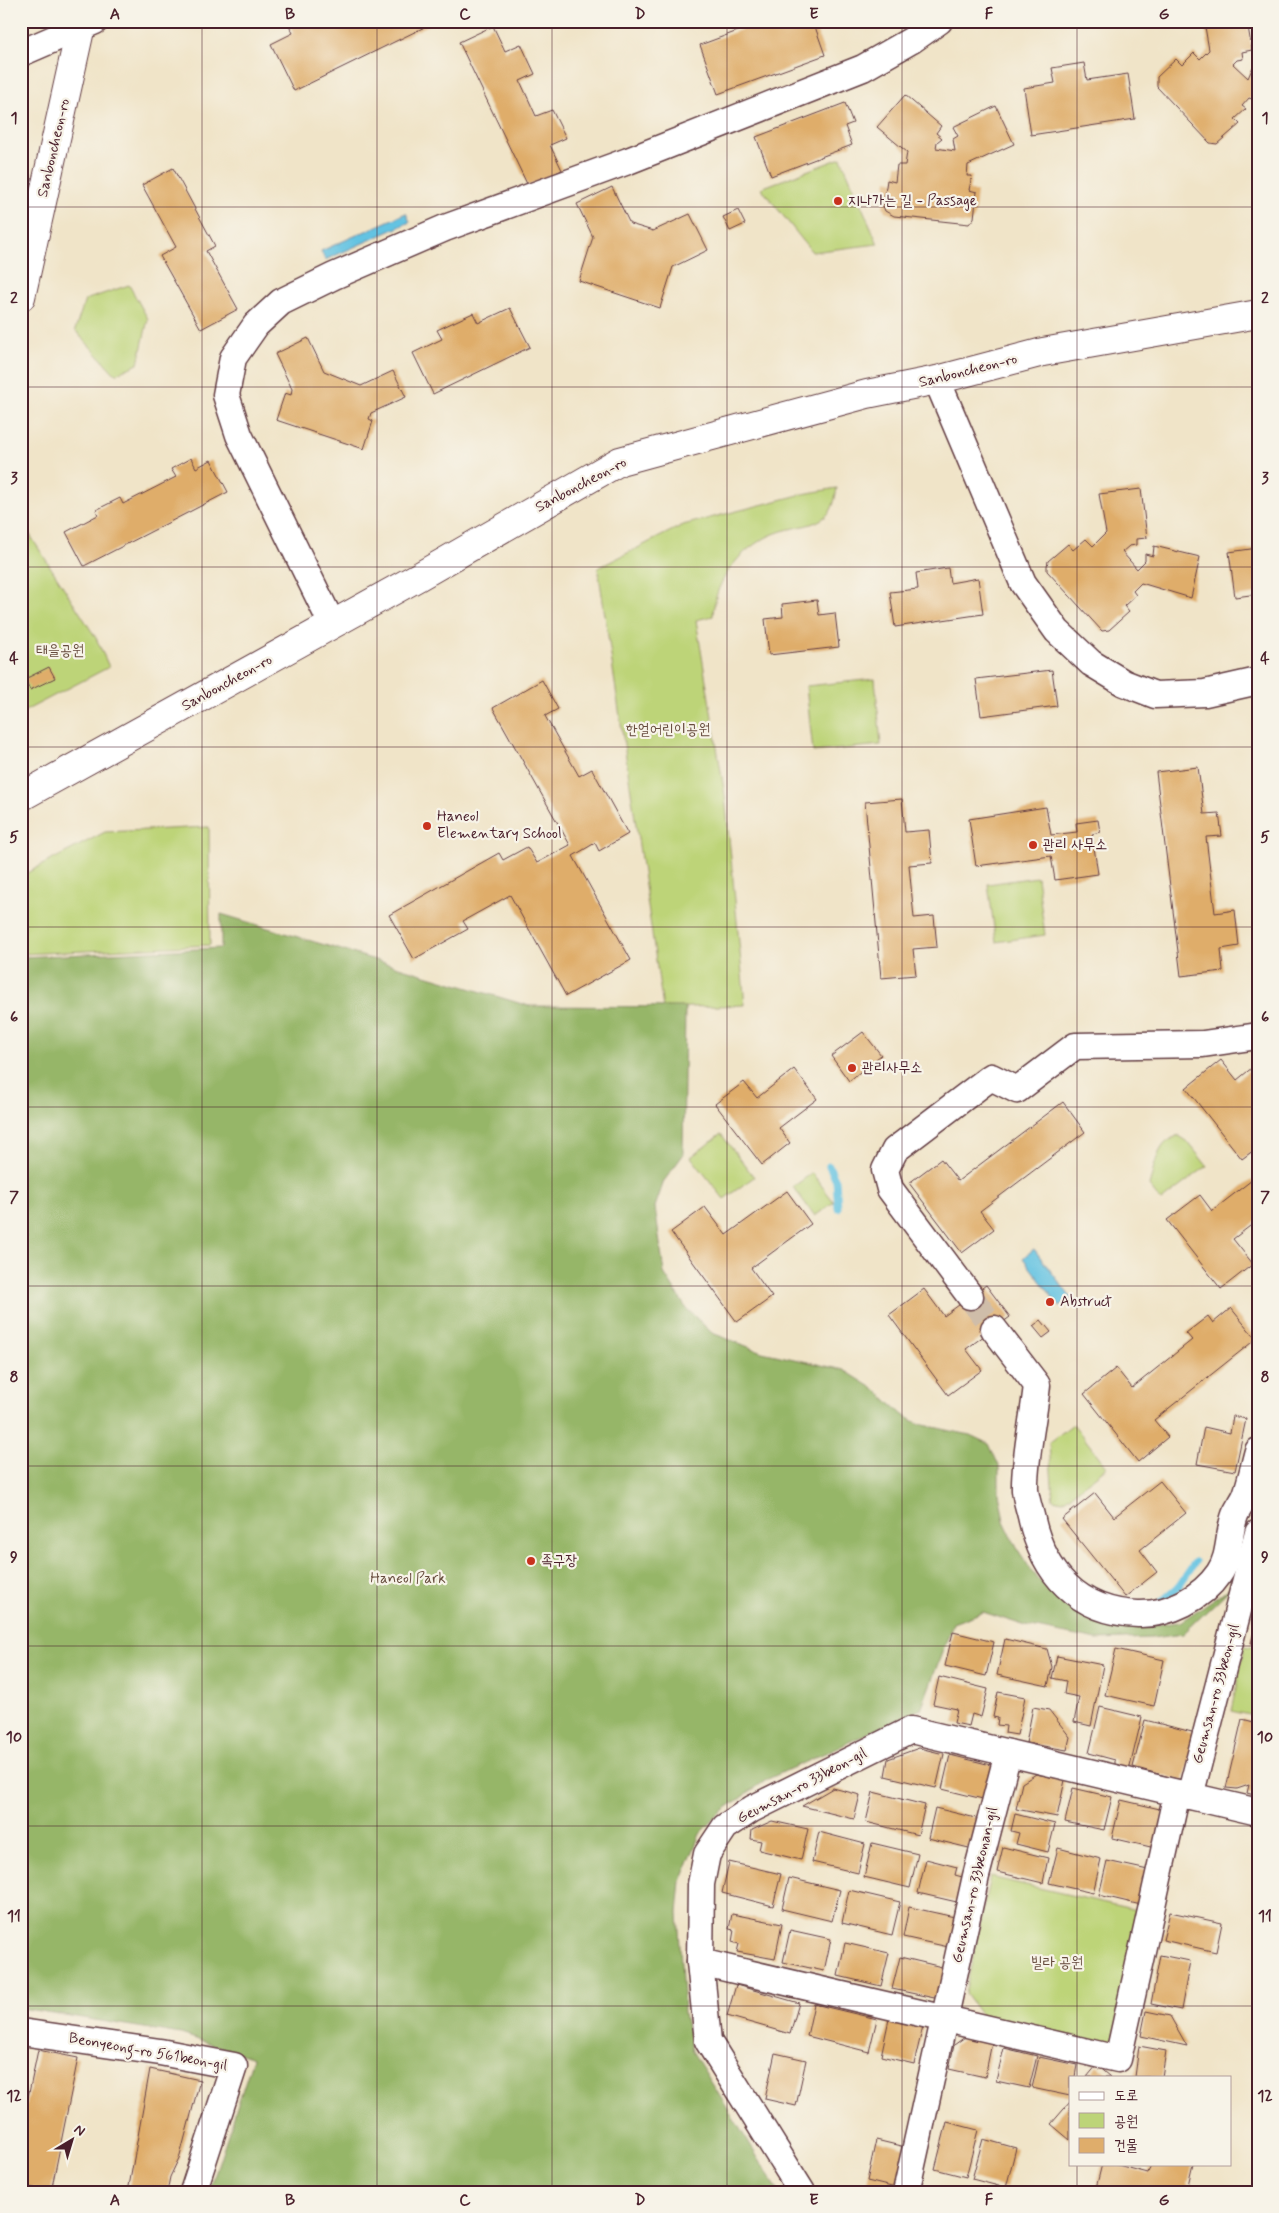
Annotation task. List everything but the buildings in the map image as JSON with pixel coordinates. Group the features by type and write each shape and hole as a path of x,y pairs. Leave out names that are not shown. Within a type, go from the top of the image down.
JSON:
{"street":[{"path":"332,624 239,435 226,395 233,358 256,325 281,302 334,276 445,228 628,161 864,68 912,40 939,21"},
{"path":"21,53 86,24"},
{"name":"Sanboncheon-ro","path":"21,297 86,24"},
{"name":"Sanboncheon-ro","path":"21,798 620,461 867,394 937,380 1043,352 1258,314"},
{"path":"937,380 1023,583 1057,631 1091,664 1124,683 1155,695 1205,693 1258,681"},
{"path":"970,1296 890,1189 885,1170 895,1150 991,1077 1017,1090 1075,1046 1203,1044 1258,1036"},
{"path":"994,1328 1037,1385 1026,1491 1035,1534 1053,1572 1076,1594 1090,1603 1114,1613 1141,1614 1165,1610 1199,1596 1220,1572 1230,1545 1235,1516 1252,1498 1258,1451"},
{"name":"Geumsan-ro 33beon-gil","path":"944,2018 1118,2059 1183,1794 1258,1533"},
{"name":"Geumsan-ro 33beon-gil","path":"802,2192 708,2041 700,1962 701,1884 707,1854 725,1828 752,1809 911,1730 1258,1812"},
{"name":"Geumsan-ro 33beonan-gil","path":"906,2192 944,2018 1008,1753"},
{"path":"700,1962 944,2018"},
{"name":"Beonyeong-ro 561beon-gil","path":"22,2035 160,2052 234,2066 193,2192"}],"green space":[{"path":"841,158 878,244 812,252 761,188"},
{"path":"129,285 148,319 138,364 115,374 75,330 85,300"},
{"name":"한얼어린이공원","path":"837,488 834,503 826,516 811,524 768,536 744,553 734,563 719,588 713,616 696,620 725,796 745,1005 663,1008 598,568 683,525 803,494"},
{"name":"태을공원","path":"21,521 96,638 109,667 21,713"},
{"path":"875,679 881,745 813,752 806,686"},
{"path":"209,827 210,945 21,954 21,876 105,832"},
{"path":"1037,877 1045,935 996,942 988,884"},
{"name":"Haneol Park","path":"221,914 529,1006 685,1007 683,1155 664,1181 655,1207 664,1273 686,1308 712,1333 762,1352 844,1370 876,1390 903,1415 919,1424 970,1435 989,1444 999,1466 999,1493 1004,1521 1018,1550 1037,1579 1068,1602 1099,1620 1136,1627 1180,1622 1233,1586 1183,1634 1152,1638 1097,1640 1026,1626 983,1612 953,1623 921,1709 768,1779 723,1810 700,1834 681,1881 678,1913 684,2013 692,2051 779,2192 209,2192 253,2058 181,2034 21,2008 21,957 221,948"},
{"path":"721,1134 754,1177 724,1199 691,1157"},
{"path":"1179,1136 1187,1141 1207,1166 1161,1201 1149,1186 1153,1170 1161,1148 1172,1138"},
{"path":"812,1173 834,1202 815,1216 793,1187"},
{"path":"1073,1424 1107,1467 1063,1501 1053,1499 1049,1443"},
{"path":"1245,1646 1258,1648 1258,1717 1231,1711"},
{"name":"빌라 공원","path":"990,1877 1141,1911 1112,2046 982,2017 965,1994"}],"water":[{"path":"406,213 410,222 325,260 321,251"},
{"path":"1034,1249 1072,1299 1060,1307 1023,1258"}],"waterway":[{"path":"829,1166 836,1180 838,1208"},
{"path":"1162,1601 1178,1587 1195,1562"}],"tunnel":[{"path":"970,1296 994,1329"}],"place":[{"name":"지나가는 길 - Passage","path":"838,201"},
{"name":"Haneol Elementary School","path":"427,826"},
{"name":"관리 사무소","path":"1033,845"},
{"name":"관리사무소","path":"852,1068"},
{"name":"Abstruct","path":"1050,1302"},
{"name":"족구장","path":"531,1561"}]}
